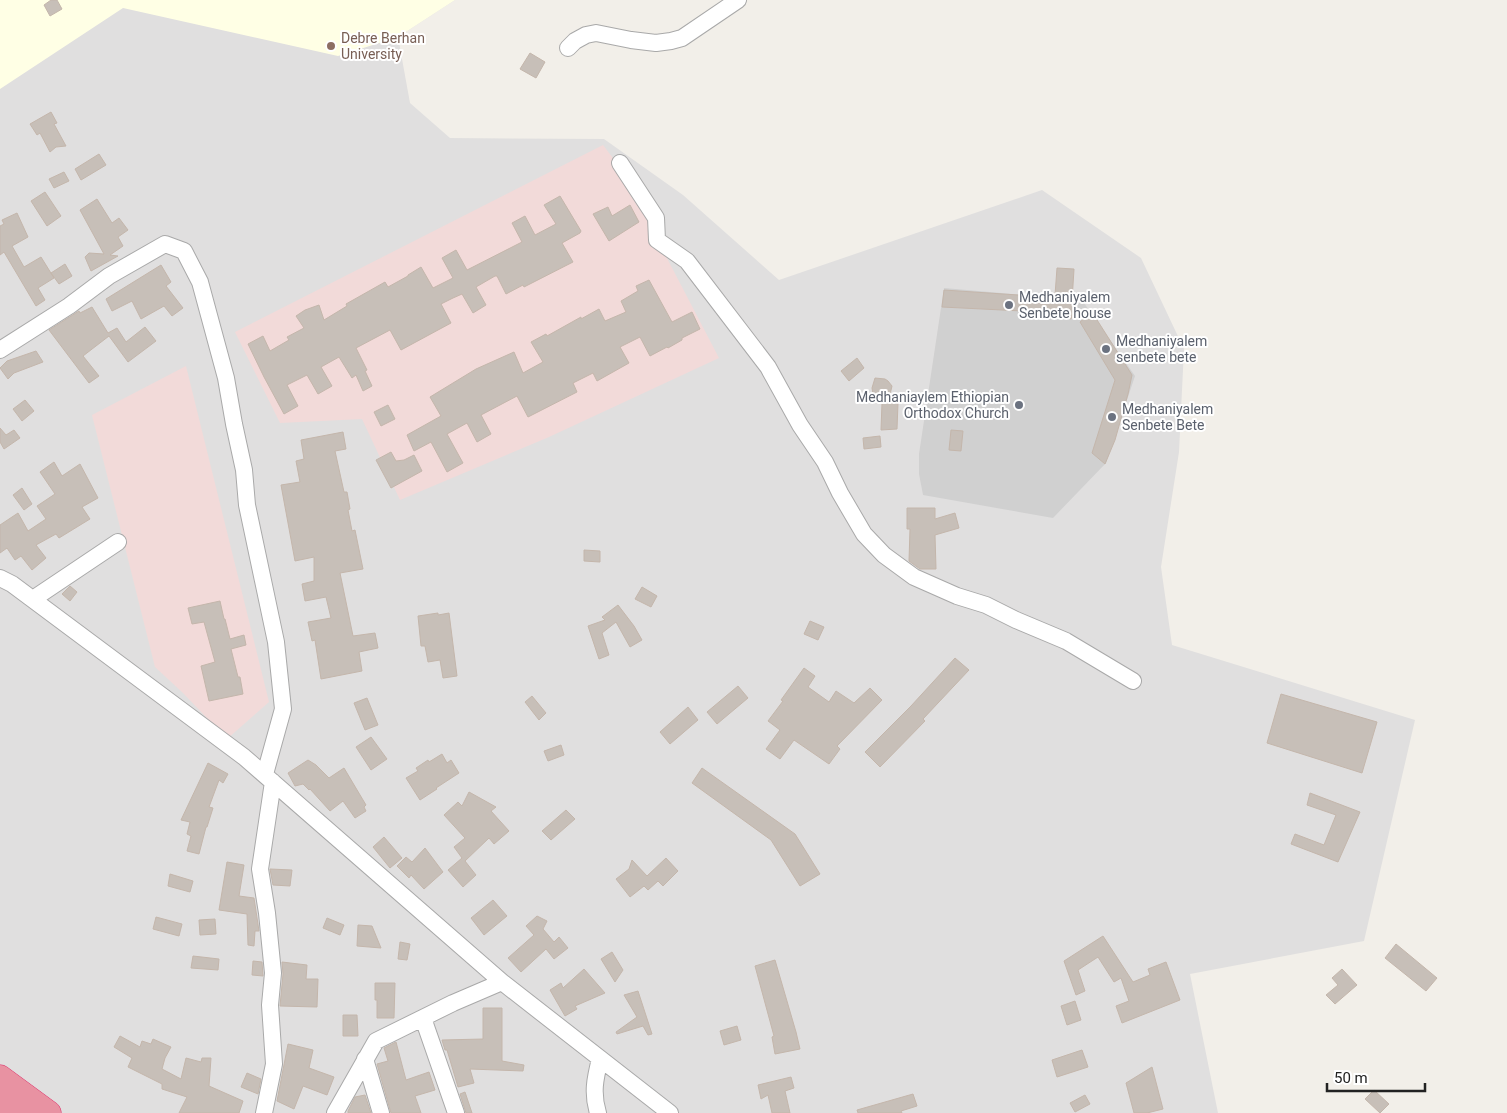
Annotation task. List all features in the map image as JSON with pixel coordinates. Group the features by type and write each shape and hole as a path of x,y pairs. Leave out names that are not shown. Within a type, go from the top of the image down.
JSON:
{"highway":[{"path":"0,1077 49,1113"},
{"path":"0,1100 18,1113"}],"street":[{"path":"568,48 576,40 596,33 656,43 682,38 738,0"},
{"path":"620,163 656,218 657,240 687,261 768,367 864,534 884,555 914,577 958,596 986,605 1066,641 1133,681"},
{"path":"0,350 70,306 109,276 165,244 184,251 200,282 226,378 244,470 247,505 276,642 282,709 269,778 260,870 267,913 273,973 270,1005 274,1064 264,1113"},
{"path":"33,599 118,542"},
{"path":"0,578 33,599 244,757 502,982 670,1113"},
{"path":"335,1113 376,1042 453,1003 502,982"},
{"path":"423,1018 456,1113"},
{"path":"365,1059 382,1113"},
{"path":"598,1113 593,1098 600,1059"}],"shaded area":[{"path":"0,0 455,0 398,37 410,103 450,138 604,139 683,195 779,280 1042,190 1141,258 1184,349 1179,452 1161,567 1172,645 1415,720 1364,941 1190,974 1218,1113 0,1113"},
{"name":"Debre Berhan University","path":"0,0 455,0 398,37 338,56 123,8 0,89"},
{"path":"603,145 619,166 719,358 549,437 400,500 362,419 280,423 235,332"},
{"path":"944,288 1082,300 1135,376 1106,463 1053,518 923,495 919,474 919,454"},
{"path":"186,366 269,702 227,739 155,667 92,415"}],"building":[{"path":"51,0 57,0 62,9 50,16 44,5"},
{"path":"530,53 545,62 536,78 520,69"},
{"path":"51,112 57,123 54,124 66,146 56,147 50,152 40,133 37,135 30,124"},
{"path":"99,154 106,165 81,180 75,169"},
{"path":"64,172 69,181 54,188 49,179"},
{"path":"45,192 61,216 47,226 31,201"},
{"path":"560,196 581,231 562,243 573,262 506,294 497,276 495,276 476,287 486,305 473,313 462,294 441,304 451,323 401,350 390,330 356,348 367,370 365,371 372,386 363,391 356,375 352,378 339,357 321,367 332,386 318,394 307,375 287,385 298,406 284,414 248,344 263,336 270,351 289,340 287,337 304,328 296,316 305,310 319,305 324,320 347,306 346,304 385,282 388,287 421,267 433,288 453,278 442,258 456,250 467,270 522,242 512,223 525,216 535,235 556,224 544,205"},
{"path":"97,199 112,223 119,218 128,230 118,237 123,246 110,255 118,256 91,271 85,257 89,253 104,254 80,210"},
{"path":"630,205 639,222 609,241 593,214 608,207 612,216"},
{"path":"17,213 28,237 12,246 24,267 41,257 54,278 38,288 45,300 36,306 4,252 0,255 0,226 4,224 2,220"},
{"path":"65,264 72,276 59,284 51,273"},
{"path":"161,265 171,282 166,286 183,308 172,316 164,306 141,319 132,301 112,311 106,299"},
{"name":"Medhaniyalem Senbete house","path":"1057,268 1074,269 1072,301 1077,303 1071,319 1053,311 942,307 944,290 1018,295 1055,295"},
{"path":"649,280 672,322 692,312 700,329 668,348 650,356 640,337 620,347 629,363 597,381 593,373 573,383 577,392 528,417 517,396 481,415 491,434 477,442 467,423 447,434 463,463 447,472 431,442 414,451 407,435 441,416 430,397 476,369 514,352 523,373 543,362 531,342 546,334 547,336 599,309 605,321 626,312 621,301 638,291 636,286"},
{"path":"92,307 108,333 117,328 126,342 145,327 156,341 128,362 109,336 83,356 99,376 89,383 49,330 79,311 80,313"},
{"path":"1092,312 1132,375 1115,440 1105,464 1092,453 1115,380 1080,322"},
{"path":"36,351 43,362 14,373 8,379 0,368 7,361"},
{"path":"857,358 864,368 849,381 841,371"},
{"path":"875,378 885,379 892,386 888,403 898,403 897,429 881,430 882,403 886,403 873,394 872,388"},
{"path":"25,400 34,411 22,421 13,409"},
{"path":"388,405 395,419 381,426 374,412"},
{"path":"0,428 6,435 14,430 20,438 4,449 0,442"},
{"path":"951,430 963,431 961,451 949,450"},
{"path":"343,432 346,449 335,451 344,492 347,492 352,531 355,530 363,569 340,573 353,636 375,633 378,648 359,652 362,671 321,679 315,640 312,641 308,622 331,618 326,597 305,601 302,584 314,581 314,557 295,561 281,485 300,482 296,461 304,459 301,440"},
{"path":"880,436 881,447 864,449 863,438"},
{"path":"391,452 396,461 404,460 414,455 422,471 391,488 376,460"},
{"path":"54,462 62,476 80,464 98,498 82,507 90,519 59,538 56,534 36,545 46,558 32,570 21,556 15,560 7,548 0,553 0,525 18,513 28,531 46,519 37,506 55,494 40,472"},
{"path":"22,488 32,504 24,510 13,495"},
{"path":"907,508 935,508 935,519 955,513 959,528 935,535 936,569 920,569 909,561 910,529 907,529"},
{"path":"584,550 600,551 600,562 584,561"},
{"path":"70,586 77,592 70,601 62,594"},
{"path":"642,587 657,596 651,607 635,599"},
{"path":"220,601 230,639 244,635 246,645 231,649 243,694 209,701 201,666 215,662 204,622 192,624 188,608"},
{"path":"618,605 642,640 630,647 616,622 602,633 609,655 599,659 588,626 605,620 602,617"},
{"path":"438,613 438,615 449,613 457,676 443,678 440,660 428,662 425,646 421,646 418,616"},
{"path":"810,621 824,627 818,640 804,634"},
{"path":"955,658 969,670 923,719 925,721 880,767 865,752"},
{"path":"804,668 815,676 808,687 829,702 836,691 854,703 870,688 882,700 837,746 840,749 829,764 794,740 780,759 766,749 780,730 768,721"},
{"path":"738,686 748,698 717,724 707,712"},
{"path":"1281,694 1377,722 1362,773 1267,743"},
{"path":"532,696 546,713 539,720 525,702"},
{"path":"367,698 378,725 365,730 354,703"},
{"path":"688,707 698,720 670,744 660,732"},
{"path":"371,737 387,759 371,770 356,747"},
{"path":"561,745 564,755 548,761 544,751"},
{"path":"442,754 447,763 451,760 459,773 420,800 406,778 418,771 416,768 428,760 429,762"},
{"path":"308,760 329,778 344,768 366,805 364,807 366,811 355,818 343,801 330,811 303,784 295,786 288,773"},
{"path":"208,763 228,774 223,783 219,780 209,807 213,808 199,854 187,851 191,836 187,834 190,822 181,820"},
{"path":"702,768 795,834 820,874 800,886 771,840 692,783"},
{"path":"469,792 496,807 491,811 509,831 494,844 489,838 465,861 476,875 463,887 448,870 462,858 454,847 465,838 444,815 458,802 462,806"},
{"path":"1310,793 1360,812 1338,862 1291,844 1295,834 1324,845 1336,815 1307,805"},
{"path":"566,810 575,819 551,840 542,831"},
{"path":"384,837 402,858 390,868 373,847"},
{"path":"425,848 443,872 424,889 411,875 409,878 397,866 406,857 412,862"},
{"path":"666,858 678,871 663,886 658,881 648,890 644,886 630,897 616,879 629,869 632,860 647,876"},
{"path":"227,862 244,865 239,896 254,898 259,931 255,931 254,946 248,945 247,914 219,910"},
{"path":"270,869 292,870 290,886 273,885"},
{"path":"170,874 193,881 190,892 168,886"},
{"path":"493,900 507,916 484,935 471,918"},
{"path":"537,916 547,921 543,929 554,942 559,937 568,948 554,959 546,949 521,972 508,958 534,935 526,926"},
{"path":"156,917 182,924 179,936 153,929"},
{"path":"327,918 344,925 340,935 323,928"},
{"path":"215,919 216,934 200,935 199,920"},
{"path":"358,925 372,926 381,948 357,946"},
{"path":"1103,936 1133,982 1150,975 1148,969 1166,962 1180,1000 1122,1023 1116,1006 1129,1001 1121,978 1114,982 1098,957 1078,970 1085,991 1076,995 1064,961"},
{"path":"400,942 410,944 407,960 398,959"},
{"path":"1396,944 1437,978 1426,991 1385,958"},
{"path":"612,952 623,970 615,982 601,959"},
{"path":"193,956 219,959 218,970 191,968"},
{"path":"775,960 800,1049 775,1054 772,1037 774,1036 755,966"},
{"path":"253,961 262,962 263,976 252,975"},
{"path":"282,962 307,965 306,979 318,979 317,1007 280,1006 283,974"},
{"path":"584,969 605,993 575,1006 577,1009 565,1016 550,990 561,983 563,988"},
{"path":"1342,969 1357,985 1335,1004 1326,995 1338,985 1332,978"},
{"path":"375,983 395,983 394,1018 377,1018"},
{"path":"638,991 652,1034 648,1035 643,1026 617,1034 616,1032 637,1017 624,995"},
{"path":"1075,1001 1081,1020 1067,1025 1061,1006"},
{"path":"483,1008 502,1008 502,1061 524,1065 523,1071 470,1069 474,1083 458,1087 447,1050 445,1050 442,1040 483,1039"},
{"path":"343,1015 357,1015 358,1036 343,1036"},
{"path":"737,1026 741,1040 724,1045 720,1031"},
{"path":"120,1036 140,1047 142,1041 151,1044 153,1039 171,1047 162,1069 181,1079 186,1058 201,1062 202,1058 211,1058 209,1086 243,1101 239,1113 179,1113 187,1097 162,1089 162,1084 128,1067 132,1058 114,1047"},
{"path":"396,1042 406,1080 429,1072 435,1090 415,1096 421,1113 391,1113 377,1064 388,1061 384,1048"},
{"path":"288,1044 313,1050 309,1068 334,1077 327,1095 303,1086 294,1109 277,1101"},
{"path":"1082,1050 1088,1067 1057,1077 1052,1060"},
{"path":"1152,1067 1163,1109 1147,1113 1134,1113 1126,1083"},
{"path":"247,1073 261,1079 258,1094 241,1087"},
{"path":"791,1077 794,1088 785,1091 790,1113 772,1113 768,1095 761,1099 758,1085"},
{"path":"1374,1090 1389,1104 1380,1113 1365,1099"},
{"path":"465,1092 472,1113 466,1113 460,1094"},
{"path":"913,1094 917,1106 901,1111 902,1113 858,1113 857,1110"},
{"path":"365,1095 371,1113 348,1113 355,1097"},
{"path":"1085,1095 1090,1104 1075,1112 1070,1103"}],"place":[{"name":"Debre Berhan University","path":"331,46"},
{"name":"Medhaniyalem Senbete house","path":"1009,305"},
{"name":"Medhaniyalem senbete bete","path":"1106,349"},
{"name":"Medhaniaylem Ethiopian Orthodox Church","path":"1019,405"},
{"name":"Medhaniyalem Senbete Bete","path":"1112,417"}]}
